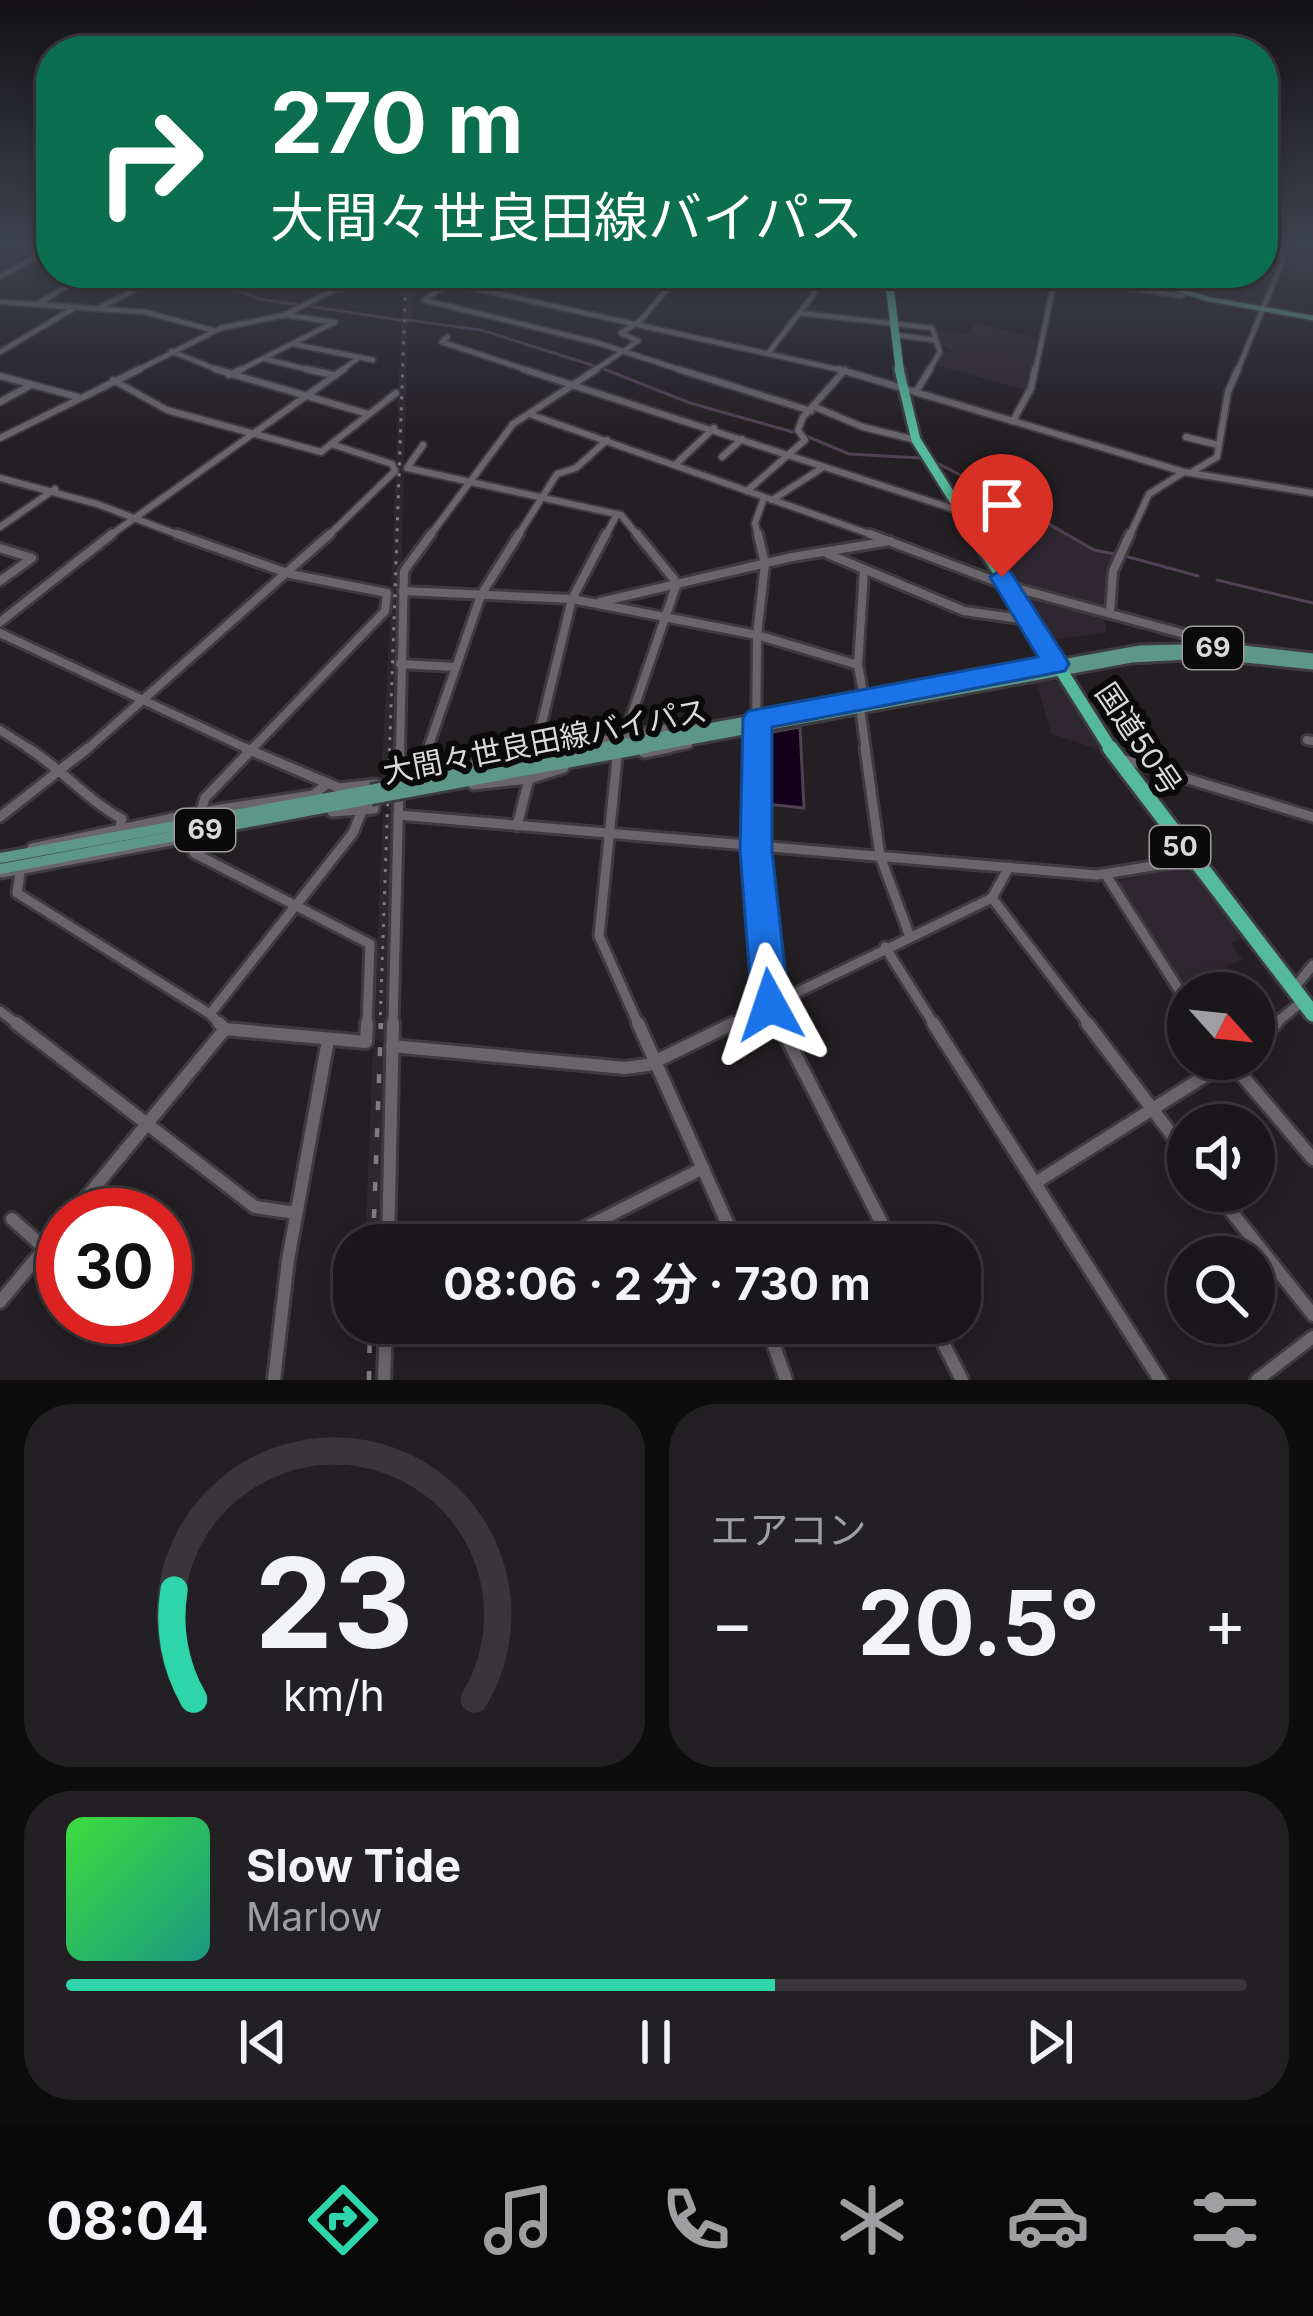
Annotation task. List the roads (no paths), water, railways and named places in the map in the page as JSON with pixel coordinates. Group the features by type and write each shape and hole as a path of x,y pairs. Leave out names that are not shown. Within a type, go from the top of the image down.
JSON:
{"highway":[{"name":"国道50号","path":"892,306 902,387 916,440 1116,757 1190,860 1303,1001"}],"main road":[{"path":"1246,306 1313,318"},
{"name":"大間々世良田線バイパス","path":"1,864 368,799 409,782 703,733 1140,650 1203,648 1313,661"},
{"name":"大間々世良田線バイパス","path":"1058,667 1206,654 1313,661"}],"street":[{"path":"55,306 144,312 214,331"},
{"path":"98,309 103,306"},
{"path":"0,438 214,331 285,315 300,306"},
{"path":"449,306 625,351 916,440"},
{"path":"568,306 845,370 1188,473 1313,493"},
{"path":"409,782 400,664 404,571 514,424 638,340 621,333 652,306"},
{"path":"770,352 804,306"},
{"path":"1013,421 1031,388 1049,306"},
{"path":"1110,613 1113,571 1149,494 1216,458 1228,392 1264,306"},
{"path":"0,352 75,308"},
{"path":"799,313 825,319 893,319 932,328 939,353 916,392"},
{"path":"229,375 335,322 285,315"},
{"path":"895,334 935,340"},
{"path":"447,337 442,342 960,511"},
{"path":"292,344 373,360"},
{"path":"170,351 229,375 369,414"},
{"path":"0,622 131,519 360,357"},
{"path":"262,358 334,376"},
{"path":"748,491 760,473 790,456 805,440 798,429 845,370"},
{"path":"0,376 79,398"},
{"path":"112,380 167,410 321,452 396,393"},
{"path":"0,402 33,384"},
{"path":"528,413 1008,586 1188,635 1203,648"},
{"path":"0,426 15,431"},
{"path":"677,463 714,428"},
{"path":"1186,437 1218,445"},
{"path":"722,457 742,439"},
{"path":"388,1224 397,799 409,782 481,595 557,474 576,468 607,440"},
{"path":"0,817 63,770 375,495 395,471 392,464 331,444"},
{"path":"423,445 406,468 617,514 677,583"},
{"path":"824,467 768,499 755,523 765,564 757,635 756,845 770,1005 882,1224"},
{"path":"0,478 56,488 131,519 331,586 387,593 386,607 205,798 200,815"},
{"path":"0,526 56,488"},
{"path":"535,753 572,598 617,514"},
{"path":"600,603 765,564 890,541"},
{"path":"0,548 32,558 0,581"},
{"path":"827,553 964,611 1028,620"},
{"path":"864,570 858,665 880,856 909,934"},
{"path":"624,737 677,583"},
{"path":"404,591 572,598 757,635 858,665"},
{"path":"0,633 140,701 342,789 376,784 374,809 368,799"},
{"path":"400,664 456,667"},
{"path":"409,782 680,726 703,733"},
{"path":"0,730 63,770 85,798 122,818 119,830"},
{"path":"397,799 678,747 703,733"},
{"path":"1116,757 1313,817"},
{"path":"617,758 599,936 727,1224"},
{"path":"517,826 530,775"},
{"path":"1,864 48,843 314,795 328,783"},
{"path":"1,864 21,872 368,799"},
{"path":"210,1014 353,833 368,799"},
{"path":"398,815 1106,875 1190,860"},
{"path":"21,872 17,892 210,1014 223,1032 366,1042 372,949 297,904 194,853 195,838"},
{"path":"392,1046 625,1068 654,1062 909,934 992,898 1009,867"},
{"path":"1106,875 1168,972"},
{"path":"992,898 1167,1129"},
{"path":"885,947 1160,1380"},
{"path":"1275,1024 1303,1001 1313,965"},
{"path":"0,1011 255,1208 296,1213"},
{"path":"95,1188 223,1032"},
{"path":"274,1380 296,1213 328,1040"},
{"path":"1035,1183 1200,1080"},
{"path":"1247,1080 1313,1159"},
{"path":"592,1224 703,1168"},
{"path":"1232,1212 1313,1315"},
{"path":"12,1219 36,1241"},
{"path":"0,1303 36,1260"},
{"path":"1257,1380 1313,1337"},
{"path":"384,1380 386,1344"},
{"path":"773,1344 786,1380"},
{"path":"944,1344 962,1380"}],"waterway":[{"path":"309,306 401,320"},
{"path":"407,320 481,330 598,367"},
{"path":"604,369 690,403 793,432"},
{"path":"806,436 849,454 921,458"},
{"path":"935,462 1003,497"},
{"path":"1009,501 1094,550 1115,554"},
{"path":"1125,556 1198,576"},
{"path":"1217,580 1313,603"}],"railway":[{"path":"380,1026 405,306"},
{"path":"374,1224 381,1023"},
{"path":"369,1380 370,1344"}]}
